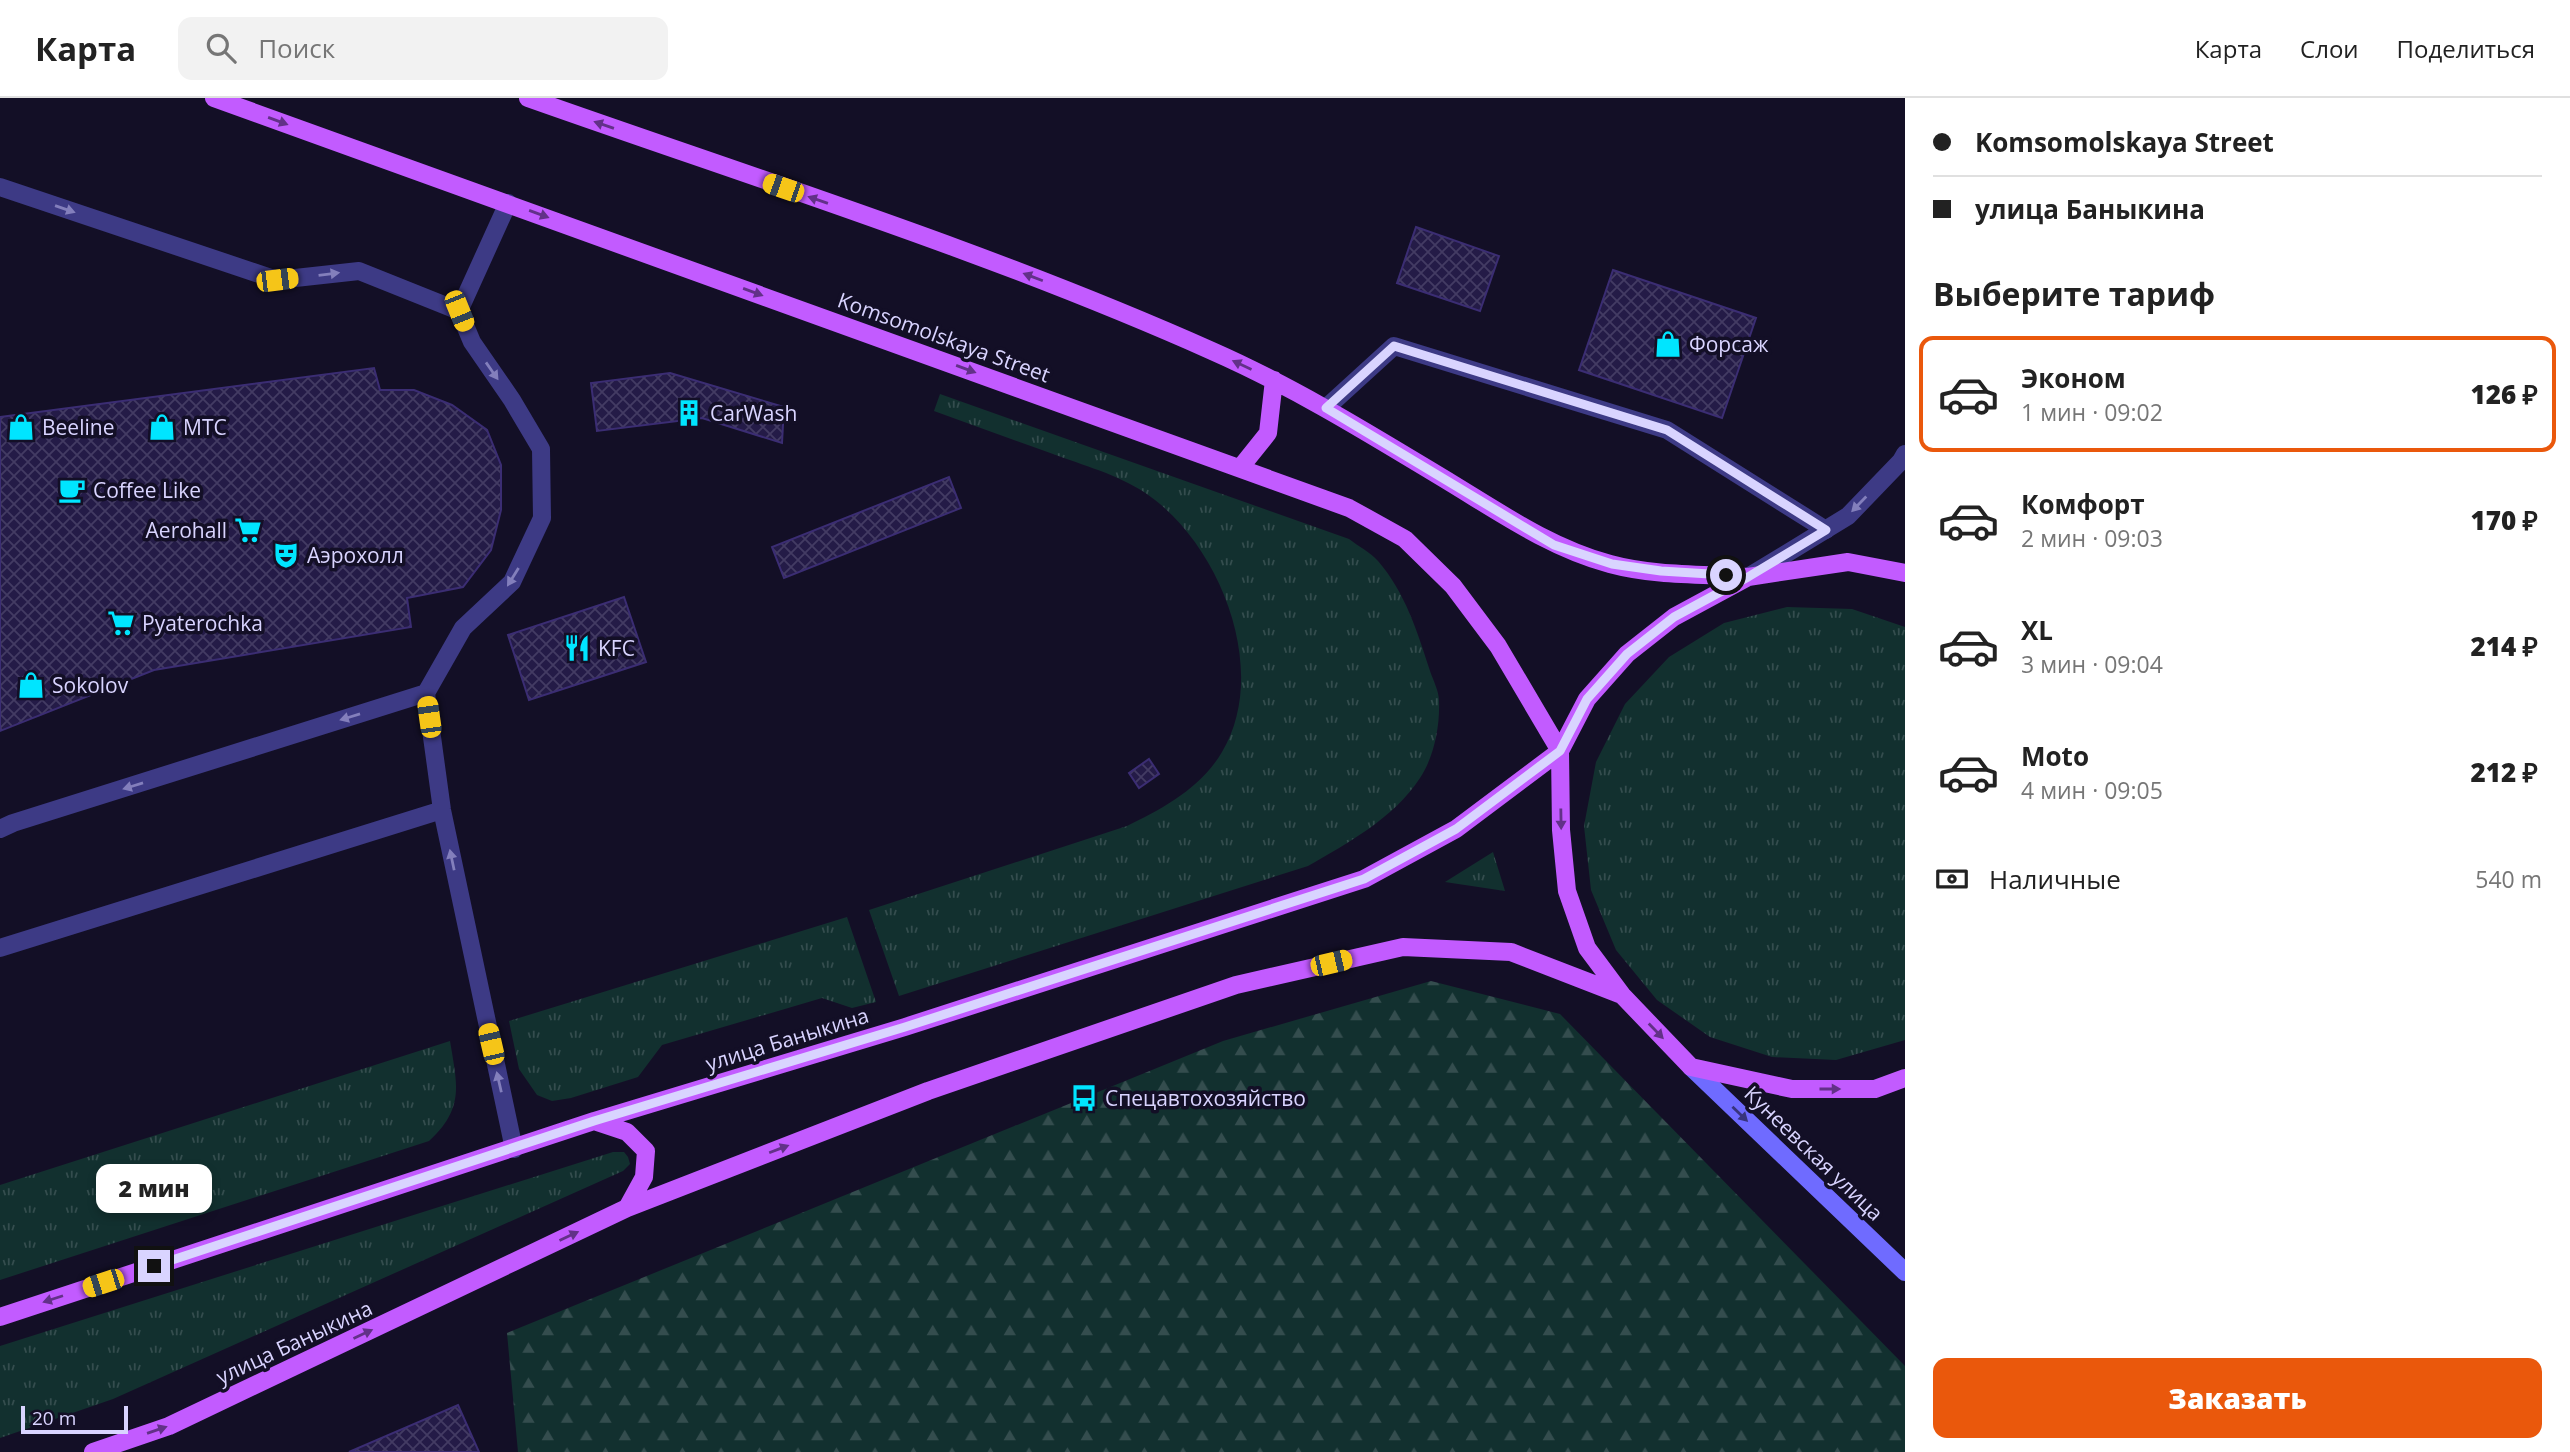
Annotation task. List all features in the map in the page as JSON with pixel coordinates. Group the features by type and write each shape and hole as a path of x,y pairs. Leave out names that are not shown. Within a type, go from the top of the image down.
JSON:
{"main road":[{"name":"Komsomolskaya Street","path":"214,98 1349,508 1405,539 1452,586 1498,646 1560,751"},
{"path":"527,98 987,259 1083,296 1274,380 1326,408 1554,545 1612,564 1661,571 1748,577 1848,562 1905,573"},
{"path":"1240,468 1268,433 1274,380"},
{"path":"1748,577 1674,617 1627,654 1587,699 1560,751 1561,830 1567,891 1587,948 1622,995 1691,1067 1792,1089 1875,1089 1905,1078"},
{"name":"улица Баныкина","path":"0,1317 594,1121 905,1027 1364,879 1456,829 1560,751"},
{"name":"улица Баныкина","path":"93,1452 169,1426 627,1208 928,1091 1236,985 1402,947 1511,952 1622,995"},
{"name":"Кунеевская улица","path":"1691,1067 1905,1272"},
{"path":"594,1121 627,1132 646,1151 644,1177 627,1208"}],"street":[{"path":"0,187 277,280 359,271 459,311 472,342 512,400 541,449 542,518 512,582 463,628 426,694 442,810 514,1149"},
{"path":"459,311 508,203"},
{"path":"1326,408 1394,346 1667,430 1826,530"},
{"path":"1748,577 1848,516 1905,454"},
{"path":"0,829 426,694"},
{"path":"0,948 442,810"}],"green space":[{"path":"940,394 1349,539 1371,555 1387,573 1403,599 1439,697 1432,751 1425,770 1409,792 1369,828 1308,866 899,996 869,910 1127,826 1167,805 1192,787 1222,752 1235,721 1241,687 1239,652 1232,616 1201,551 1179,523 1155,500 1123,480 934,411"},
{"path":"1787,607 1852,609 1905,627 1905,1040 1836,1060 1772,1057 1710,1037 1657,1000 1616,950 1591,890 1584,826 1596,762 1625,704 1669,657 1724,623"},
{"path":"1493,852 1505,891 1445,882"},
{"path":"847,917 876,1002 852,1008 822,998 662,1045 638,1077 571,1098 552,1101 537,1095 519,1069 509,1021"},
{"path":"1431,981 1560,1014 1905,1366 1905,1452 518,1452 507,1333 1223,1041"},
{"path":"450,1041 456,1095 448,1118 429,1141 0,1280 0,1185"},
{"path":"613,1152 624,1152 628,1157 630,1164 623,1171 113,1399 0,1438 0,1346"}],"building":[{"path":"1416,227 1499,256 1480,311 1397,283"},
{"name":"Форсаж","path":"1613,270 1756,318 1722,418 1579,370"},
{"name":"Aerohall","path":"374,368 380,390 414,390 452,405 487,430 501,465 501,510 491,550 463,587 407,598 411,627 154,670 0,731 0,417"},
{"name":"CarWash","path":"670,373 784,407 782,443 702,418 597,431 591,383"},
{"path":"949,477 961,508 784,578 772,547"},
{"path":"624,597 646,662 529,700 508,635"},
{"path":"1149,759 1159,774 1139,788 1129,773"},
{"path":"458,1405 479,1452 349,1452"}],"place":[{"name":"Форсаж","path":"1668,344"},
{"name":"CarWash","path":"689,413"},
{"name":"Beeline","path":"21,427"},
{"name":"МТС","path":"162,427"},
{"name":"Coffee Like","path":"72,490"},
{"name":"Aerohall","path":"248,530"},
{"name":"Аэрохолл","path":"286,555"},
{"name":"Pyaterochka","path":"121,623"},
{"name":"KFC","path":"577,648"},
{"name":"Sokolov","path":"31,685"},
{"name":"Спецавтохозяйство","path":"1084,1098"}],"route":[{"path":"154,1266 594,1121 905,1027 1364,879 1456,829 1560,751 1587,699 1627,654 1674,617 1826,530 1667,430 1394,346 1326,408 1554,545 1612,564 1661,571 1726,575"}]}
